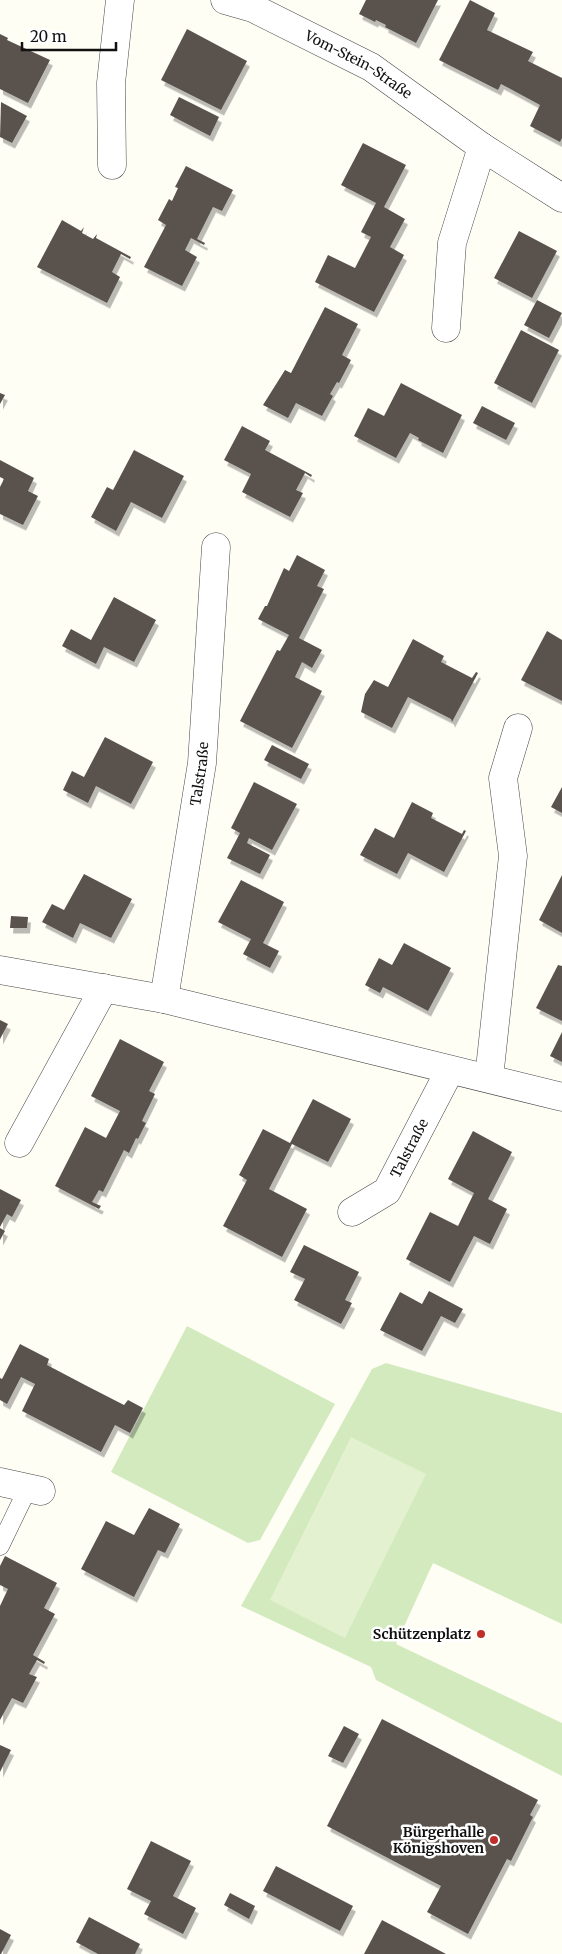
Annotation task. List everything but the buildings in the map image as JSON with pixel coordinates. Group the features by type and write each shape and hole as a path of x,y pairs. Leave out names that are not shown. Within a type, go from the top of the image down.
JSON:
{"street":[{"path":"112,165 111,83 120,0"},
{"name":"Vom-Stein-Straße","path":"225,0 253,8 371,67 482,147 562,198"},
{"path":"446,328 452,243 482,147"},
{"name":"Talstraße","path":"164,999 202,763 216,547"},
{"path":"489,1078 513,856 503,778 518,728"},
{"path":"0,970 164,999 562,1096"},
{"path":"19,1143 104,988"},
{"name":"Talstraße","path":"352,1212 387,1191 450,1070"},
{"path":"0,1482 35,1489"}],"lane":[{"path":"0,1546 35,1489"}],"green space":[{"path":"187,1326 335,1404 260,1540 248,1543 111,1472"},
{"path":"386,1363 562,1413 562,1624 433,1563 396,1644 562,1723 562,1776 376,1680 371,1667 241,1606 372,1369"},
{"path":"351,1437 426,1474 345,1638 270,1600"}],"place":[{"name":"Schützenplatz","path":"481,1634"},
{"name":"Bürgerhalle Königshoven","path":"494,1840"}]}
